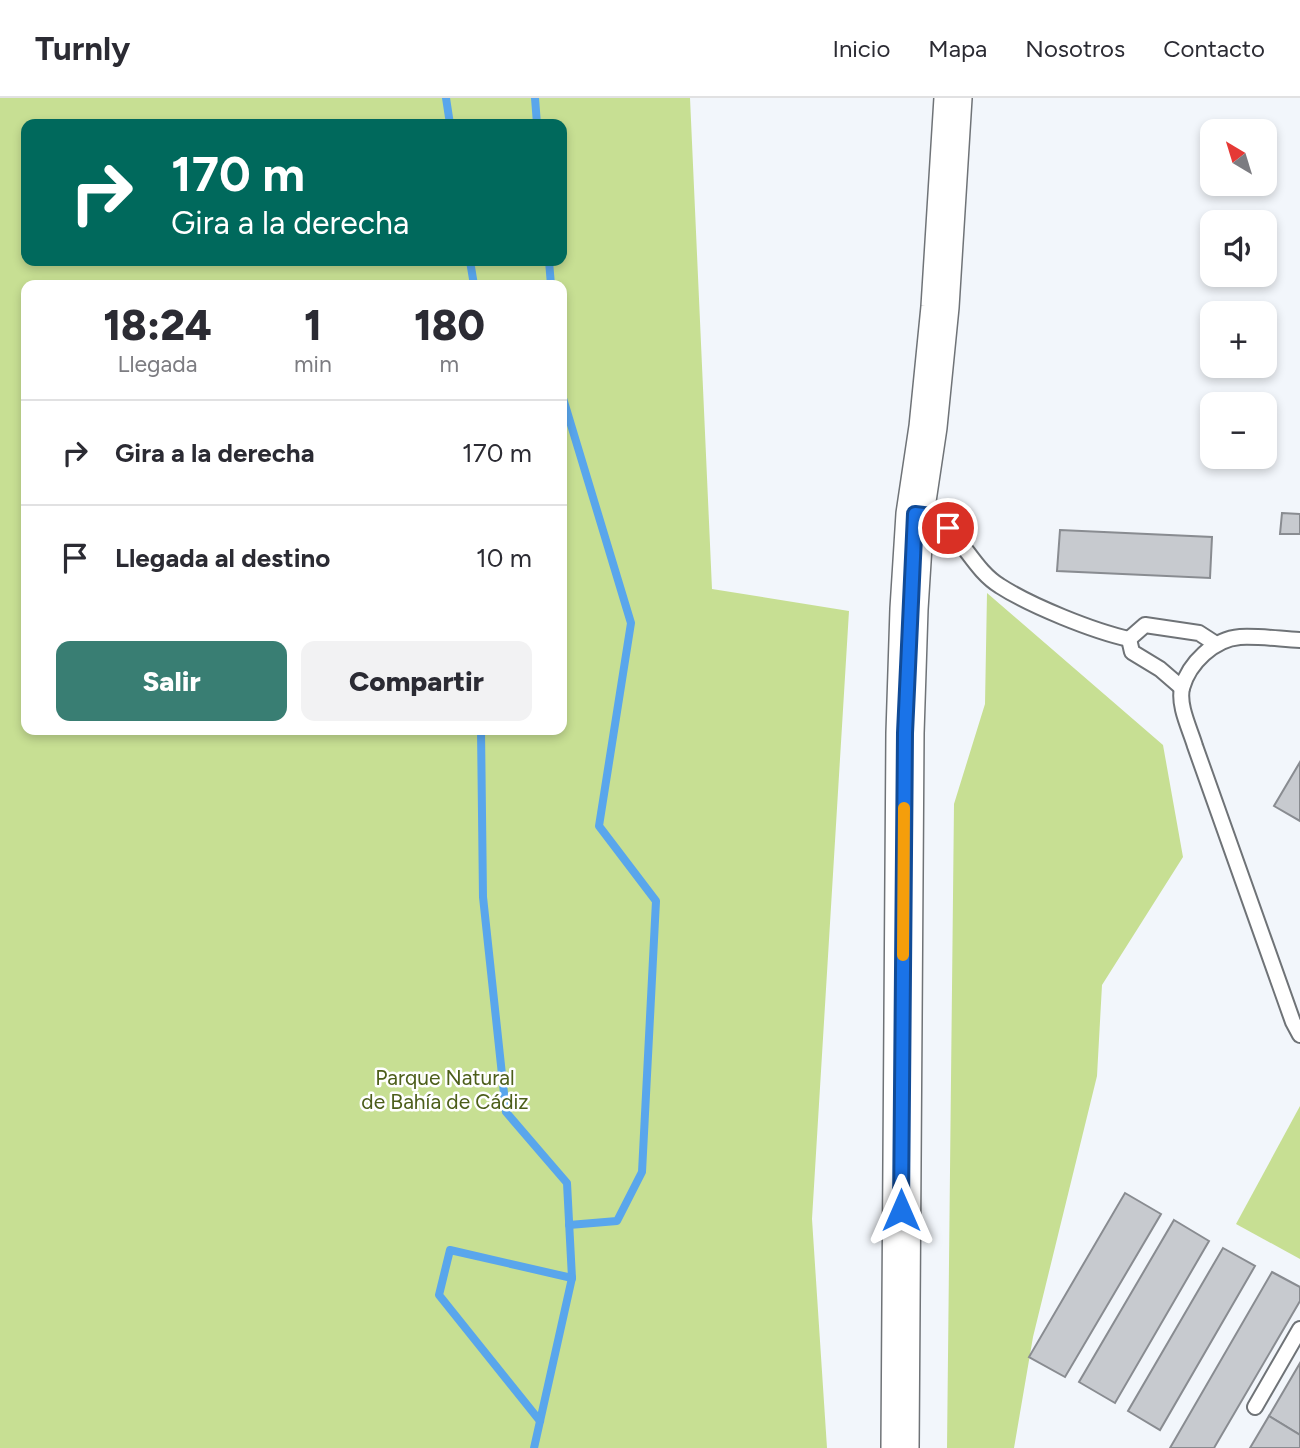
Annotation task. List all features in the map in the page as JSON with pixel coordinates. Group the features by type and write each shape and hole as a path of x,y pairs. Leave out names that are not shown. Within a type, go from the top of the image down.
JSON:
{"street":[{"path":"900,1448 905,733 915,514 928,427 940,307 953,98"}],"lane":[{"path":"915,514 932,516 948,528 998,585 1101,633 1129,639"},
{"path":"1129,639 1145,625 1199,632 1216,644"},
{"path":"1300,640 1238,637 1216,644 1198,657 1182,688 1183,707 1195,746 1293,1022 1300,1035"},
{"path":"1129,639 1132,652 1160,669 1182,688"},
{"path":"1255,1407 1300,1329"}],"green space":[{"name":"Parque Natural de Bahía de Cádiz","path":"0,98 690,98 712,589 849,611 812,1219 827,1448 0,1448"},
{"path":"987,593 1163,745 1183,857 1102,985 1097,1076 1033,1337 1014,1448 947,1448 954,804 985,704"},
{"path":"1300,1106 1300,1259 1236,1224"}],"building":[{"path":"1282,513 1300,514 1300,534 1280,534"},
{"path":"1060,530 1212,537 1210,578 1057,571"},
{"path":"1300,762 1300,821 1274,806"},
{"path":"1125,1193 1161,1214 1065,1377 1029,1357"},
{"path":"1174,1220 1209,1241 1115,1403 1079,1382"},
{"path":"1223,1248 1255,1266 1160,1430 1128,1411"},
{"path":"1272,1272 1300,1287 1300,1301 1214,1448 1170,1448"},
{"path":"1300,1363 1300,1435 1269,1416"},
{"path":"1269,1416 1300,1435 1300,1448 1250,1448"}],"waterway":[{"path":"446,98 449,119"},
{"path":"535,98 537,119"},
{"path":"471,266 473,280"},
{"path":"549,266 551,280"},
{"path":"567,412 631,623 599,826 656,901 642,1172 617,1221 569,1225"},
{"path":"481,735 483,897 506,1112 567,1183 572,1278 534,1448"},
{"path":"540,1421 439,1295 450,1250 572,1278"}],"slow traffic":[{"path":"903,955 904,808"}],"route":[{"path":"901,1210 905,733 915,514 932,516 948,528"}]}
